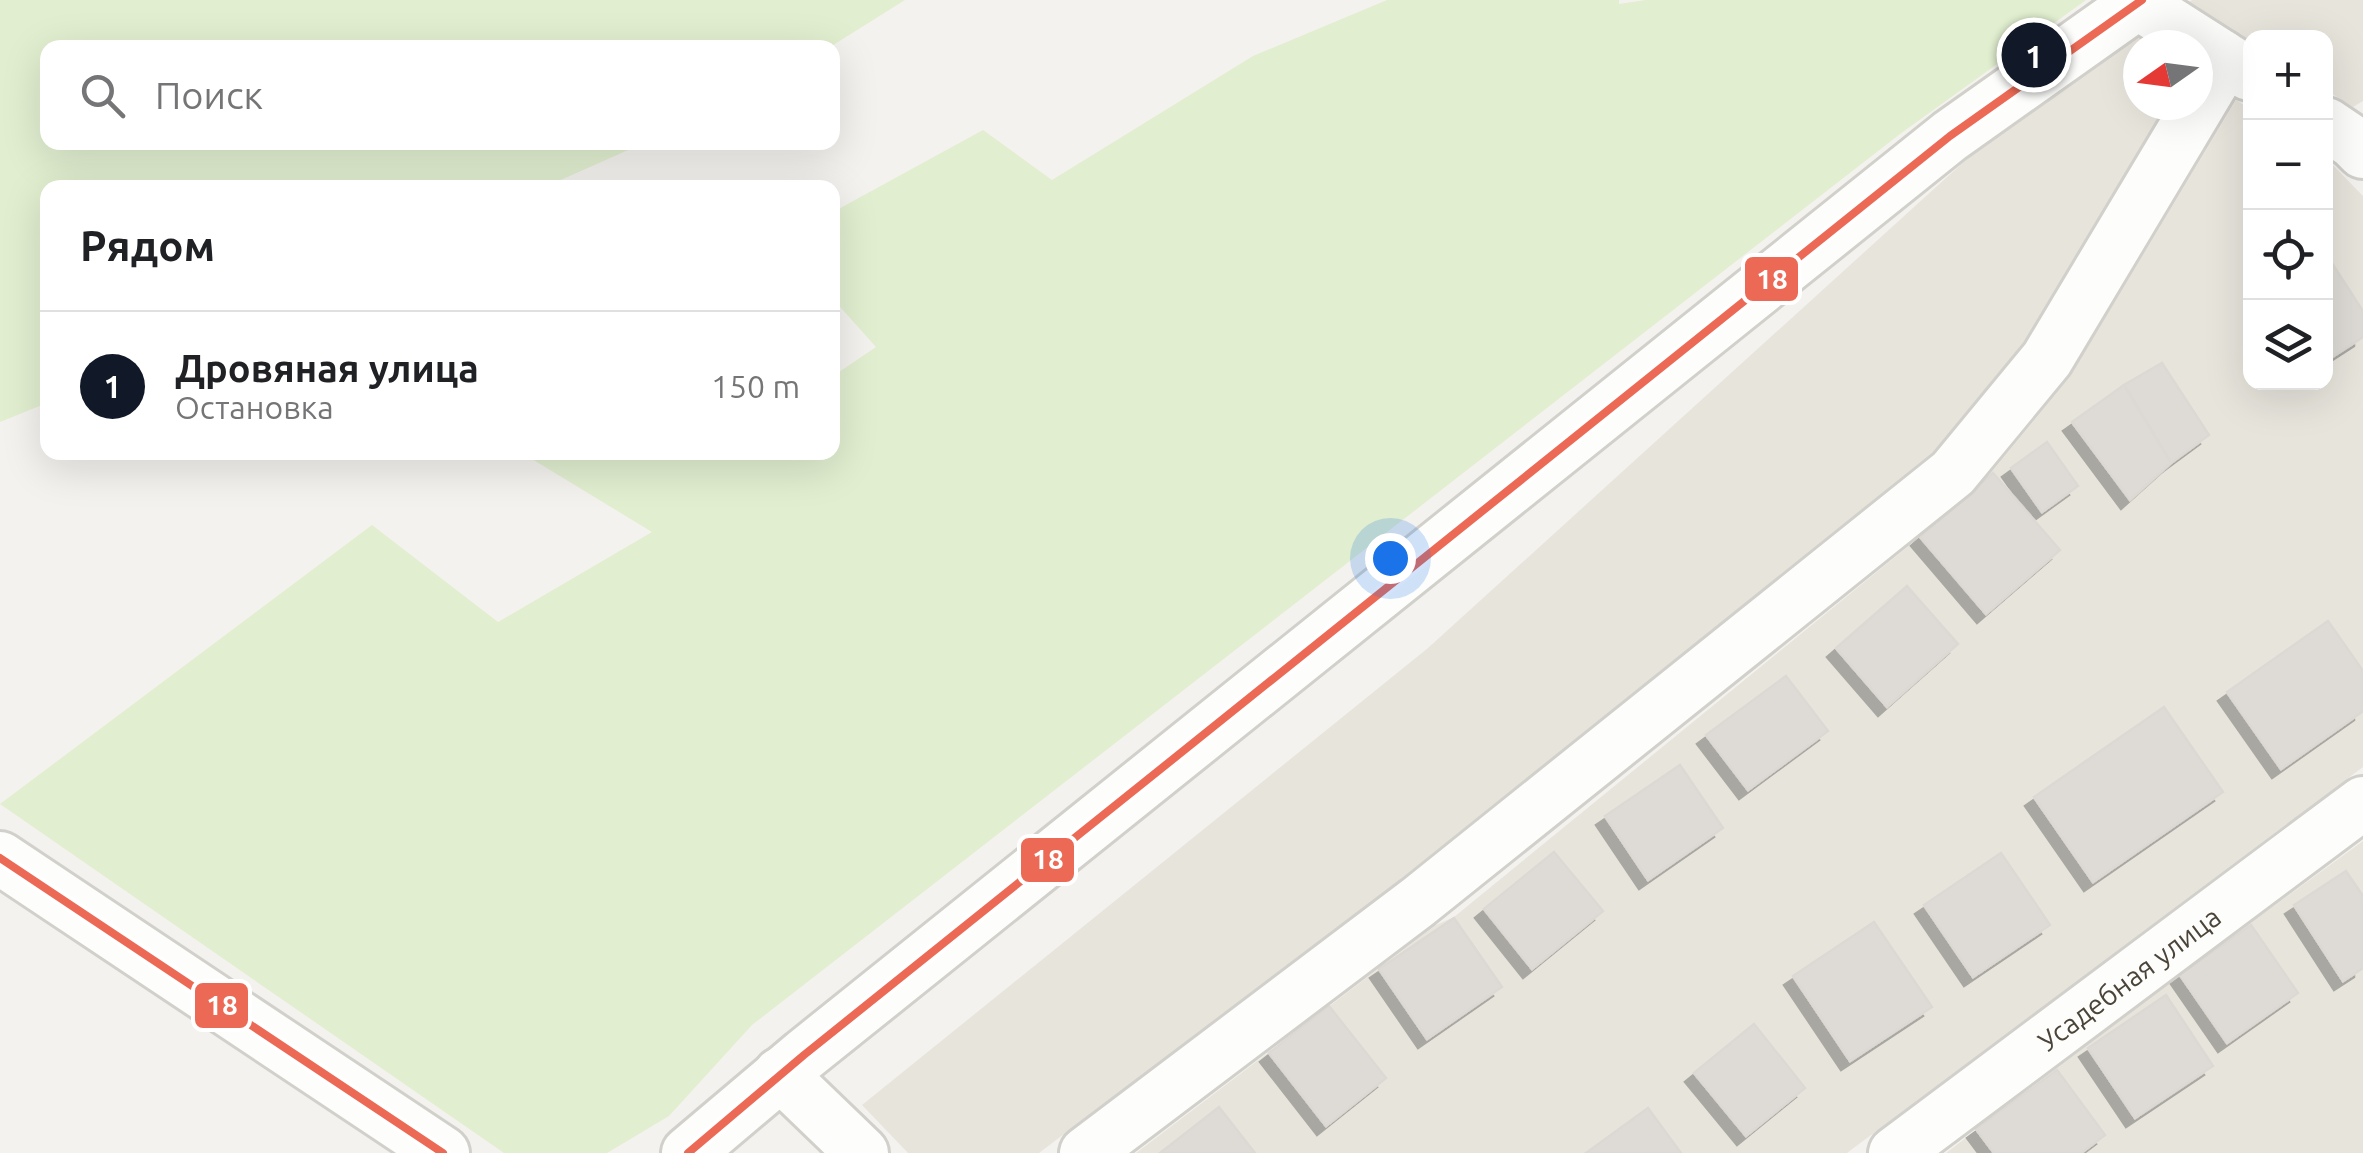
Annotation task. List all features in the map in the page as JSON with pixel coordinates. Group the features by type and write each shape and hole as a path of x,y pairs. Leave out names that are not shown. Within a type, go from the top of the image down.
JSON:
{"street":[{"path":"688,1153 780,1074 1950,136 2140,1 2236,65 2215,78 2047,360 1953,473 1418,902 1086,1153"},
{"name":"Усадебная улица","path":"1895,1153 2363,803"},
{"path":"0,858 443,1153"},
{"path":"780,1074 862,1153"}],"shaded area":[{"path":"2363,0 2363,101 2353,107 2333,94 2333,30 2243,30 2243,37 2189,2"},
{"path":"2123,48 2123,120 2157,120 2023,343 1933,452 1401,879 1039,1153 908,1153 862,1105 1428,648 1968,158"},
{"path":"2236,100 2243,104 2243,390 2333,390 2333,165 2363,196 2363,767 1847,1153 1136,1153 1436,925 1454,917 1976,491 2069,378"},
{"path":"2363,841 2363,1153 1946,1153 2179,975"}],"green space":[{"path":"0,0 905,0 840,41 40,40 40,150 628,150 561,180 40,180 40,406 0,422"},
{"path":"1387,0 1619,0 1619,4 1646,0 2086,0 1900,134 752,1025 669,1116 607,1153 504,1153 0,804 372,525 498,622 652,532 534,460 840,460 840,371 876,347 840,307 840,208 983,130 1052,180 1253,56"}],"building":[{"path":"2333,265 2363,311 2363,337 2333,356"},
{"path":"2162,363 2209,435 2171,463 2124,385"},
{"path":"2124,385 2171,463 2130,500 2072,422"},
{"path":"2047,442 2078,486 2042,512 2011,468"},
{"path":"1993,473 2060,550 1986,614 1920,537"},
{"path":"1907,586 1958,644 1887,707 1836,648"},
{"path":"2328,621 2363,671 2363,711 2281,769 2227,692"},
{"path":"1786,676 1828,731 1748,790 1706,735"},
{"path":"2164,707 2223,792 2093,882 2034,797"},
{"path":"1680,765 1723,828 1648,880 1605,816"},
{"path":"1554,852 1603,911 1532,969 1484,909"},
{"path":"2001,853 2050,925 1973,977 1924,905"},
{"path":"2346,871 2363,896 2363,968 2343,981 2294,905"},
{"path":"1454,918 1502,987 1427,1039 1379,969"},
{"path":"1874,922 1932,1007 1850,1061 1793,976"},
{"path":"2251,925 2298,993 2227,1043 2180,975"},
{"path":"2166,995 2213,1066 2135,1118 2088,1048"},
{"path":"1329,1006 1386,1078 1326,1126 1269,1053"},
{"path":"1754,1024 1805,1088 1746,1136 1694,1073"},
{"path":"2057,1070 2105,1135 2081,1153 1994,1153 1976,1129"},
{"path":"1219,1107 1255,1153 1160,1153"},
{"path":"1648,1108 1681,1153 1586,1153"}],"transit line":[{"name":"18","path":"688,1153 804,1055 1950,136 2142,0"},
{"name":"18","path":"0,858 443,1153"}],"place":[{"name":"Дровяная улица","path":"2034,55"}]}
